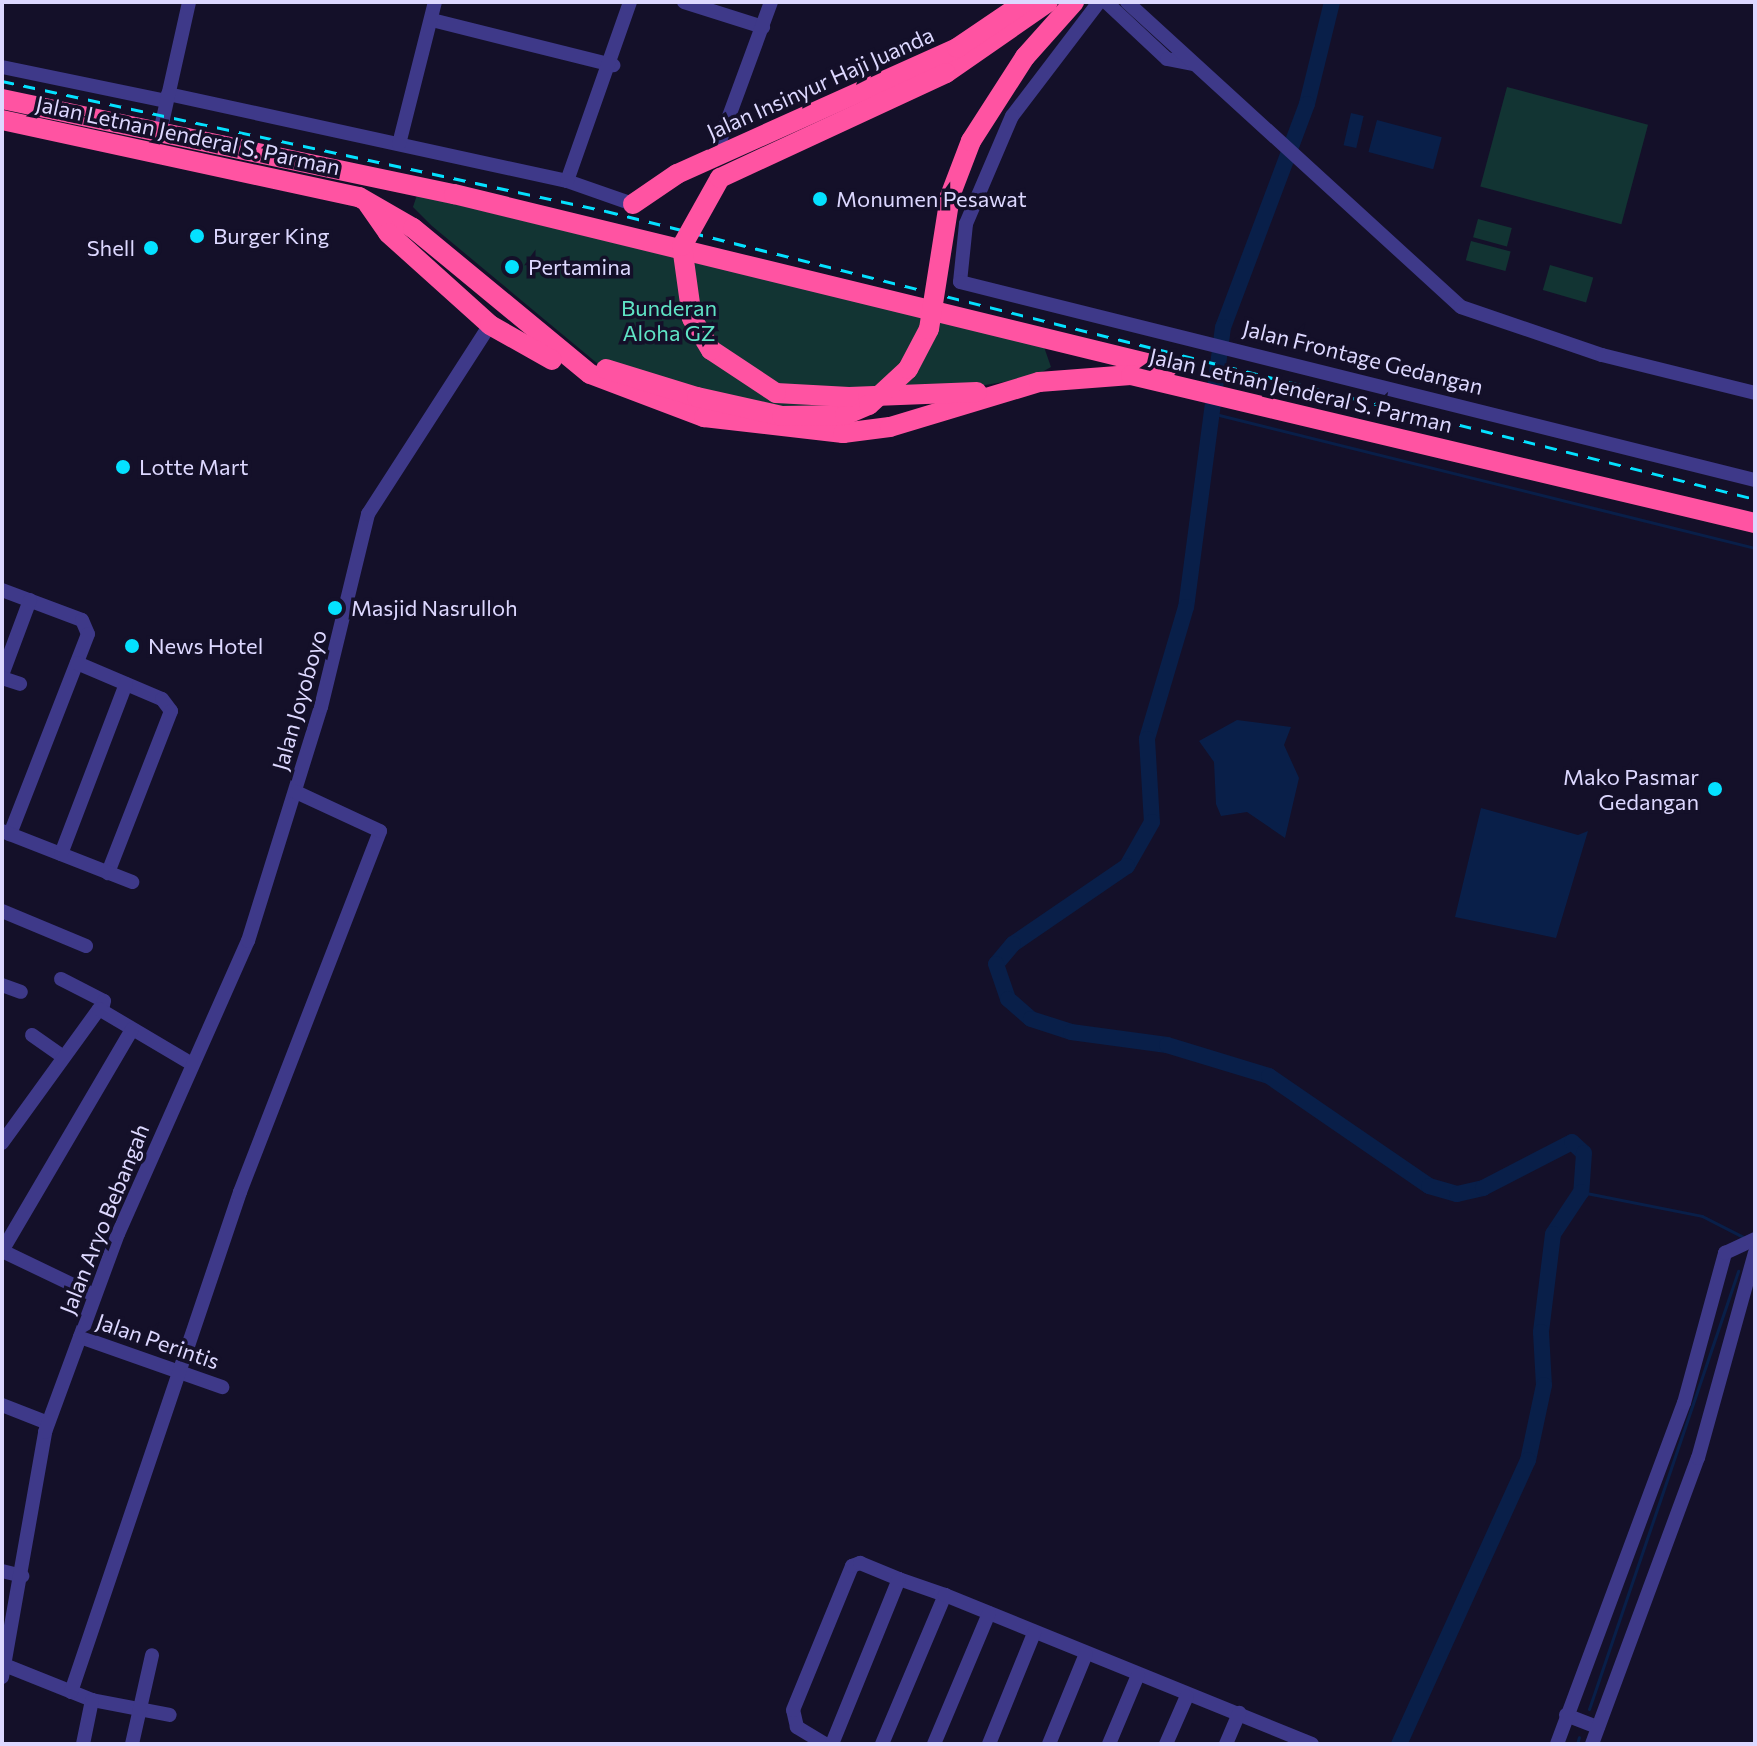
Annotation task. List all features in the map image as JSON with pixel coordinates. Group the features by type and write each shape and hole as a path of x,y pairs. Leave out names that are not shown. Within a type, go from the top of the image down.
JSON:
{"highway":[{"name":"Jalan Insinyur Haji Juanda","path":"633,204 714,157 957,48 1025,2"},
{"path":"1039,336 1058,359 1034,384 936,397 776,393 711,350 692,318 682,246 720,178 946,73 1048,2"},
{"path":"562,353 697,397 817,418 869,405 908,369 929,329 960,168 1025,57 1074,2"},
{"name":"Jalan Letnan Jenderal S. Parman","path":"2,99 367,175 1039,336 1215,386 1755,523"},
{"name":"Jalan Letnan Jenderal S. Parman","path":"2,120 362,198 413,228 590,374 661,406 806,432 890,427 1034,384 1131,375 1215,386 1755,509"},
{"path":"367,175 382,190 362,198 396,241 490,325 590,374"},
{"path":"413,228 402,201 414,186"}],"street":[{"path":"160,132 189,2"},
{"path":"399,144 435,2"},
{"path":"567,181 613,65 630,2"},
{"path":"684,2 763,27"},
{"path":"714,157 771,2"},
{"name":"Jalan Frontage Gedangan","path":"1099,2 1012,116 966,224 960,282 1239,348 1755,480"},
{"path":"1106,2 1167,59 1193,64"},
{"path":"1127,2 1445,294 1485,321 1755,393"},
{"path":"432,20 613,65"},
{"path":"2,67 399,144 567,181 633,204"},
{"name":"Jalan Joyoboyo","path":"296,792 378,488 440,410 490,325"},
{"path":"2,590 85,624 77,663 6,833 132,882"},
{"path":"20,684 2,676 30,600"},
{"path":"77,663 162,699 171,711 108,873"},
{"path":"61,854 126,684"},
{"path":"71,1692 177,1373 379,835 376,824 296,792"},
{"name":"Jalan Aryo Bebangah","path":"4,1669 48,1423 94,1295 248,941 296,792"},
{"path":"2,911 86,946"},
{"path":"2,1143 62,1056 101,1010 104,1001 61,979"},
{"path":"2,985 21,992"},
{"path":"101,1010 192,1064"},
{"path":"94,1295 2,1251 132,1029"},
{"path":"32,1035 62,1056"},
{"path":"1557,1744 1570,1717 1670,1444 1725,1253 1750,1240"},
{"path":"1592,1744 1595,1726 1698,1458 1754,1255"},
{"name":"Jalan Perintis","path":"80,1337 222,1387"},
{"path":"2,1405 48,1423"},
{"path":"825,1744 797,1727 793,1710 852,1566 945,1595 1187,1696 1239,1713 1284,1738 1312,1744"},
{"path":"2,1571 22,1576"},
{"path":"832,1744 899,1579"},
{"path":"882,1744 945,1595"},
{"path":"934,1744 989,1613"},
{"path":"989,1744 1034,1633"},
{"path":"1049,1744 1086,1654"},
{"path":"132,1744 136,1710 152,1655"},
{"path":"4,1669 92,1700 170,1715"},
{"path":"1109,1744 1138,1675"},
{"path":"1166,1744 1187,1696"},
{"path":"83,1744 92,1700"},
{"path":"1226,1744 1239,1713"},
{"path":"1570,1717 1595,1726"}],"green space":[{"path":"1507,87 1648,125 1621,224 1480,186"},
{"name":"Bunderan Aloha GZ","path":"417,195 1044,347 1051,367 1033,377 855,407 780,410 598,364 432,226 413,207"},
{"path":"1478,219 1512,228 1507,246 1473,237"},
{"path":"1471,241 1511,252 1505,271 1466,260"},
{"path":"1550,265 1593,277 1586,302 1543,290"}],"water":[{"path":"1351,113 1364,116 1356,148 1344,145"},
{"path":"1377,120 1442,137 1433,169 1368,152"},
{"path":"1237,720 1291,727 1284,745 1299,778 1285,838 1247,812 1221,816 1216,804 1214,762 1199,741"},
{"path":"1481,808 1578,835 1588,831 1556,938 1455,917"}],"waterway":[{"path":"1332,2 1307,104 1223,327 1186,607 1147,739 1152,822 1127,866 1013,944 996,964 1008,999 1031,1019 1071,1032 1167,1045 1269,1076 1429,1186 1457,1194 1483,1188 1572,1142 1584,1153 1581,1192 1553,1234 1541,1332 1544,1385 1528,1460 1399,1744"},
{"path":"1211,413 1755,548"},
{"path":"1581,1192 1702,1216 1743,1237"},
{"path":"1589,1709 1738,1271"},
{"path":"1577,1744 1579,1737"}],"railway":[{"path":"2,81 606,211 1755,499"}],"place":[{"name":"Monumen Pesawat","path":"820,199"},
{"name":"Burger King","path":"197,236"},
{"name":"Shell","path":"151,248"},
{"name":"Pertamina","path":"512,267"},
{"name":"Lotte Mart","path":"123,467"},
{"name":"Masjid Nasrulloh","path":"335,608"},
{"name":"News Hotel","path":"132,646"},
{"name":"Mako Pasmar Gedangan","path":"1715,789"}]}
